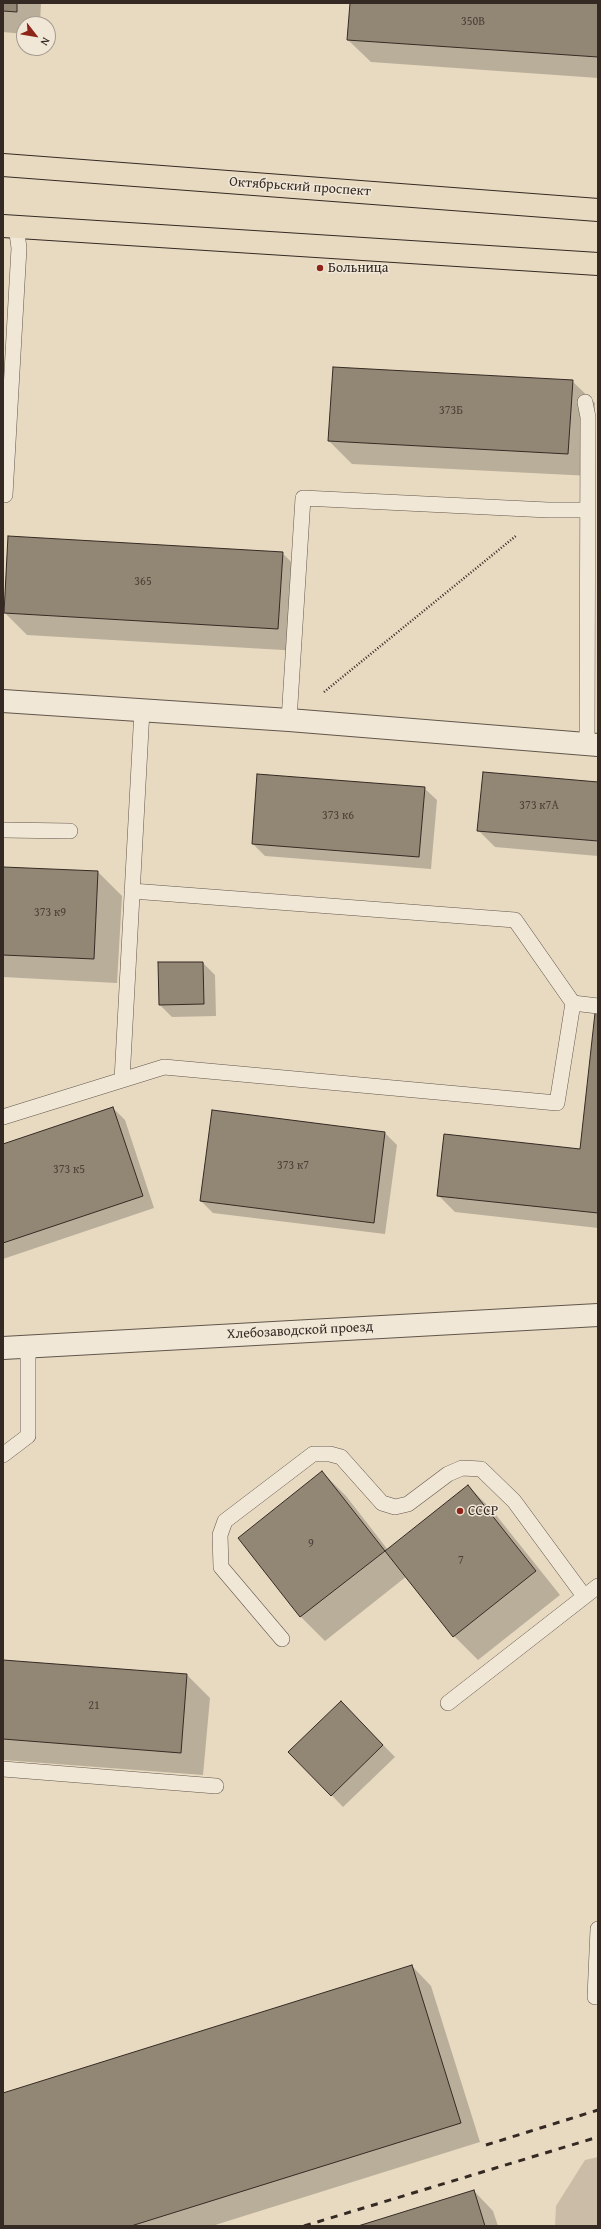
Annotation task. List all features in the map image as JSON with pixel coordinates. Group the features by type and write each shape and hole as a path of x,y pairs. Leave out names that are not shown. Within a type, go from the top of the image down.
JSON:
{"main road":[{"name":"Октябрьский проспект","path":"3,165 598,210"},
{"path":"10,226 598,264"}],"street":[{"path":"3,701 290,720 592,745"},
{"name":"Хлебозаводской проезд","path":"3,1348 598,1315"}],"lane":[{"path":"3,495 5,495 19,248 10,226"},
{"path":"585,402 588,417 587,510 592,745"},
{"path":"290,720 303,498 548,510 587,510"},
{"path":"122,1080 142,710"},
{"path":"3,830 70,831"},
{"path":"3,1117 164,1067 557,1104 573,1003 515,920 132,891"},
{"path":"573,1003 598,1006"},
{"path":"3,1455 28,1436 28,1346"},
{"path":"282,1640 221,1567 220,1535 225,1521 313,1454 330,1454 341,1457 382,1503 395,1507 408,1504 448,1474 462,1468 481,1469 514,1502 584,1596"},
{"path":"448,1703 598,1586"},
{"path":"3,1769 216,1786"},
{"path":"598,1929 595,1997 598,1997"}],"path":[{"path":"290,720 548,510"}],"shaded area":[{"path":"598,2157 598,2226 555,2226 556,2206 585,2160"}],"building":[{"path":"3,3 17,3 17,12 3,11"},
{"path":"350,3 598,3 598,57 347,40"},
{"path":"333,367 573,380 568,454 328,441"},
{"path":"8,536 283,552 278,629 4,613"},
{"path":"483,772 598,782 598,841 477,831"},
{"path":"257,774 425,787 419,857 252,844"},
{"path":"3,867 98,871 94,959 3,955"},
{"path":"158,962 203,962 204,1004 159,1005"},
{"path":"595,1013 598,1013 598,1213 437,1196 444,1134 580,1149"},
{"path":"113,1107 143,1196 3,1243 3,1144"},
{"path":"212,1110 385,1132 374,1223 200,1201"},
{"path":"322,1471 385,1551 300,1617 238,1538"},
{"path":"468,1485 536,1571 453,1637 385,1551"},
{"path":"3,1660 187,1674 181,1753 3,1739"},
{"path":"341,1701 383,1745 331,1796 288,1752"},
{"path":"412,1965 461,2123 131,2226 3,2226 3,2093"},
{"path":"474,2190 485,2226 358,2226"}],"railway":[{"path":"486,2145 598,2110"},
{"path":"304,2226 598,2137"}],"place":[{"name":"Больница","path":"320,268"},
{"name":"СССР","path":"460,1511"}]}
